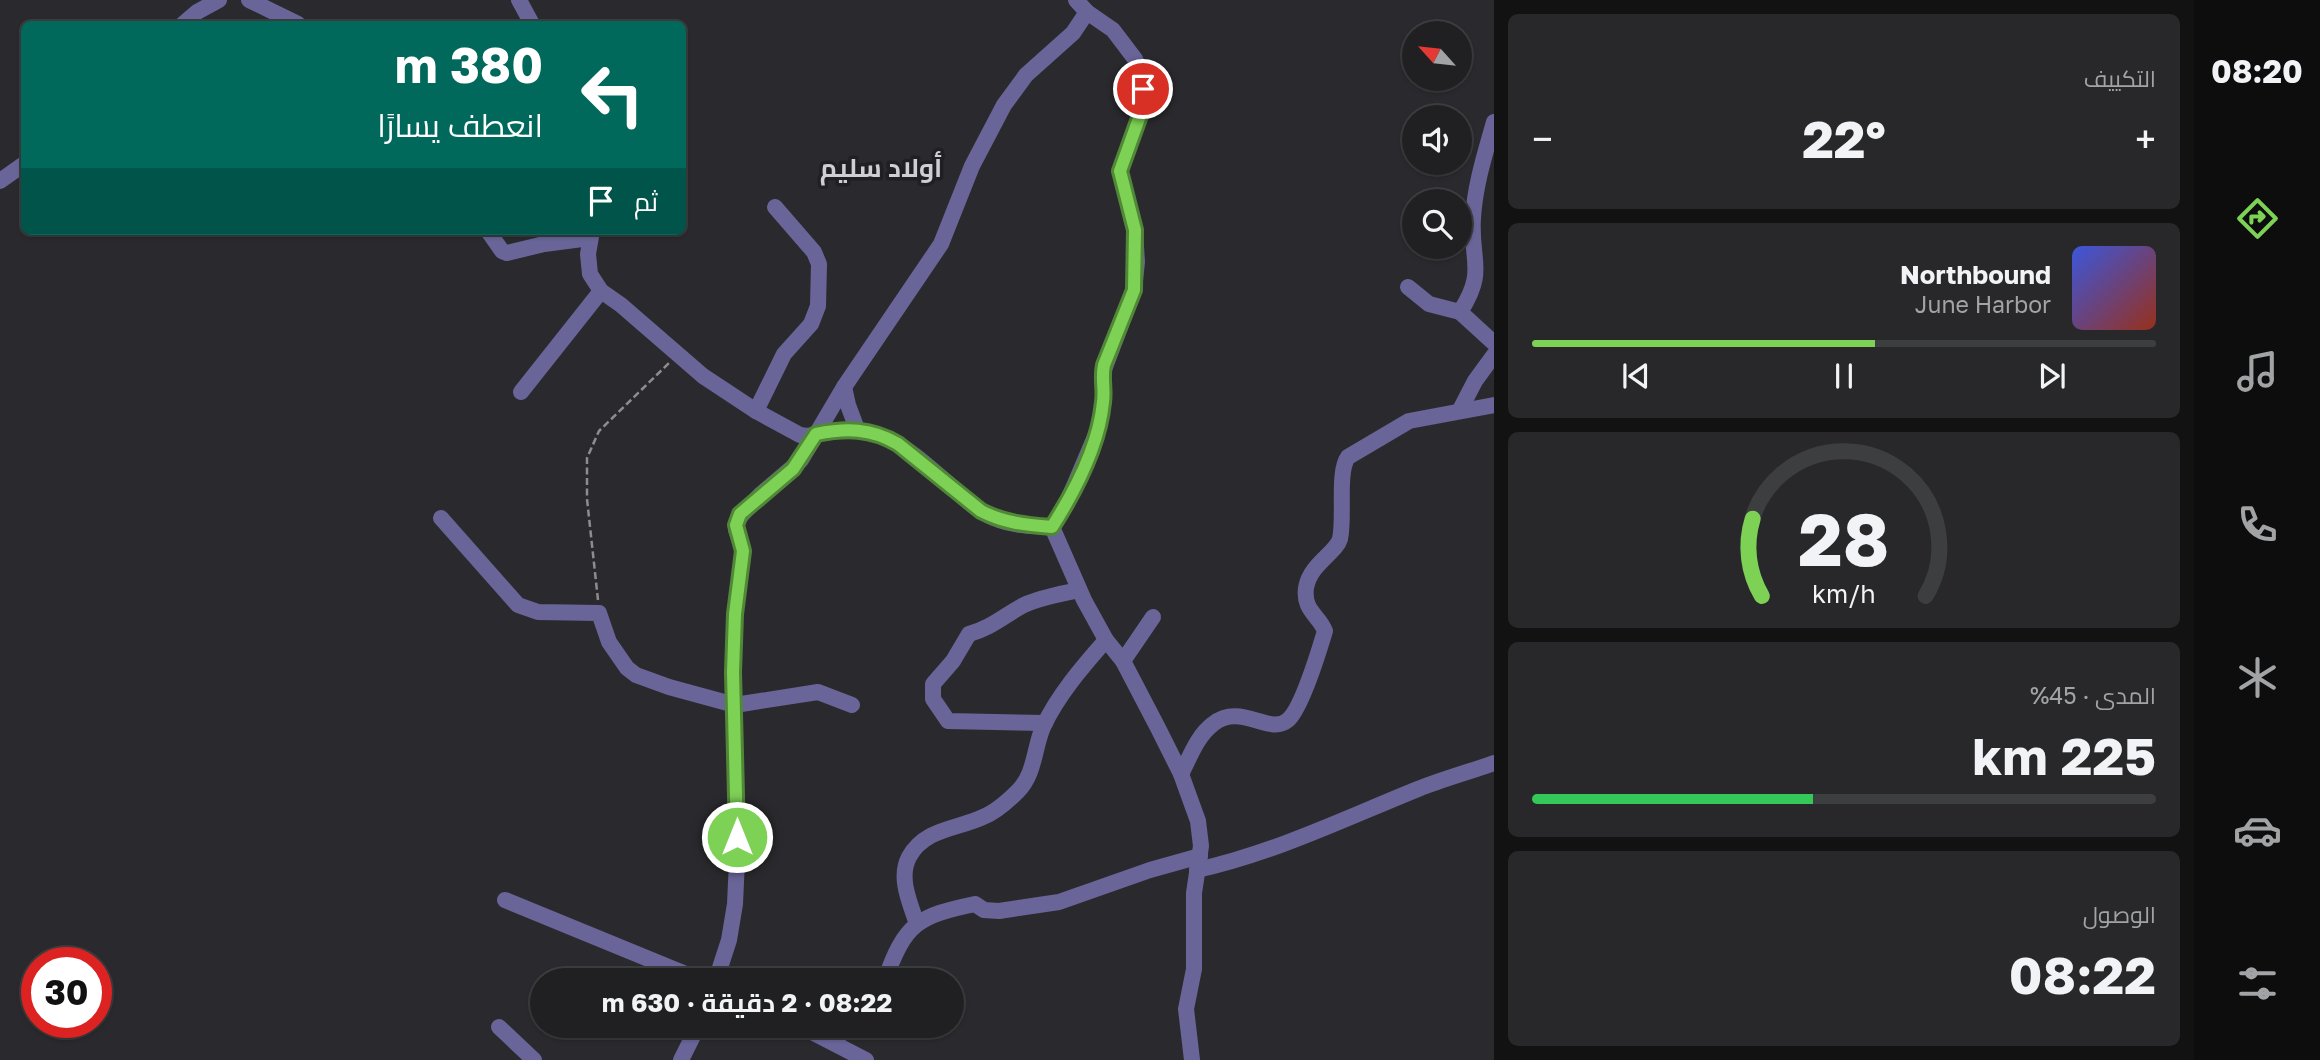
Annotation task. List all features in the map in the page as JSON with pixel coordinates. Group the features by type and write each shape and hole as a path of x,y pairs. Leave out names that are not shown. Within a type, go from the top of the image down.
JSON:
{"street":[{"path":"186,21 219,0"},
{"path":"249,0 292,21"},
{"path":"519,0 530,21"},
{"path":"720,968 729,940 735,904 735,614 743,551 736,525 740,514 793,469 844,387 941,244 972,166 1004,105 1026,75 1073,33 1081,6 1113,30 1127,46 1140,71 1142,110 1120,171 1135,230 1137,262 1134,290 1104,365 1104,401 1097,432 1066,505 1052,527"},
{"path":"1460,312 1470,297 1477,278 1473,219 1482,162 1494,122"},
{"path":"0,181 21,166"},
{"path":"756,411 784,355 811,324 818,306 819,264 814,251 775,207"},
{"path":"491,235 502,251 508,253 586,235"},
{"path":"591,235 590,274 601,291 621,305 677,356 756,411 800,435 858,429 885,436 981,511 996,519 1024,526 1052,527"},
{"path":"1408,287 1429,304 1460,312 1494,343"},
{"path":"520,391 601,291"},
{"path":"1460,410 1475,381 1494,355"},
{"path":"844,387 858,429"},
{"path":"1181,774 1202,735 1223,718 1237,715 1280,725 1298,708 1325,631 1312,615 1306,589 1308,580 1323,557 1339,542 1344,508 1344,466 1348,457 1409,421 1494,405"},
{"path":"441,518 518,605 538,612 595,612 600,615 618,659 636,675 735,705 818,692 852,705"},
{"path":"1052,527 1079,590 1106,640 1123,661 1181,774 1198,821 1194,970 1186,1009 1192,1060"},
{"path":"1045,723 948,721 933,699 933,684 957,656 969,634 996,625 1036,600 1079,590"},
{"path":"1123,661 1153,617"},
{"path":"917,924 904,884 909,857 925,839 938,831 986,817 1020,789 1031,771 1045,723 1080,670 1106,640"},
{"path":"891,968 905,938 917,924 931,914 975,904 988,911 999,911 1059,902 1150,870 1198,863 1223,864 1310,834 1428,785 1494,764"},
{"path":"505,900 671,968"},
{"path":"499,1027 534,1060"},
{"path":"681,1060 692,1038"},
{"path":"826,1038 866,1060"},
{"path":"835,1042 838,1038"}],"path":[{"path":"600,615 586,499 587,458 599,431 677,356"}],"district":[{"name":"أولاد سليم","path":"881,167"}],"route":[{"path":"737,837 733,672 735,614 743,551 736,530 740,514 793,469 816,434 858,429 885,436 898,444 981,511 996,519 1024,526 1052,527 1066,505 1097,432 1104,401 1104,365 1134,290 1137,262 1135,230 1120,171 1142,110 1143,89"}]}
